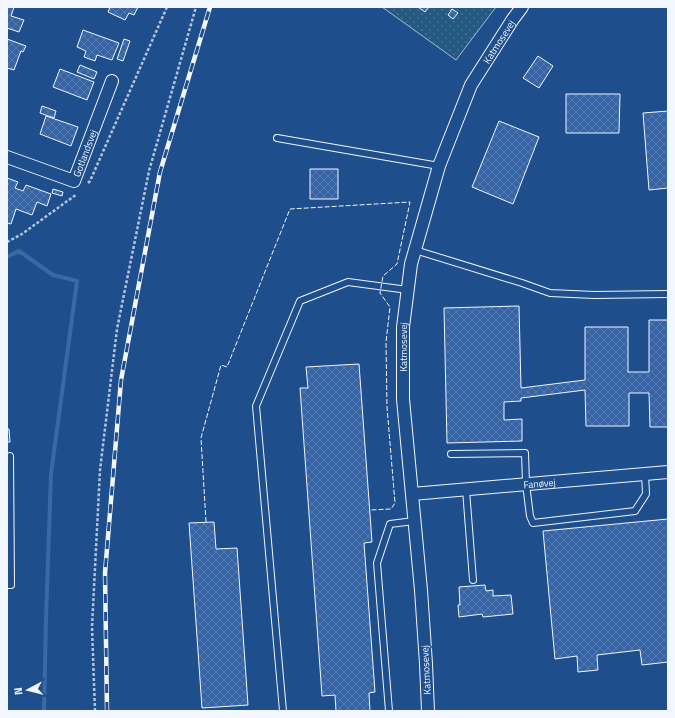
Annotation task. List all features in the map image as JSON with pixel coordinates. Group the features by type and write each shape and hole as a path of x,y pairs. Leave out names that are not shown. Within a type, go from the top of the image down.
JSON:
{"street":[{"name":"Katmosevej","path":"428,711 422,605 403,399 403,327 411,264 439,166 471,85 522,7"},
{"name":"Gotlandsvej","path":"7,157 74,181 112,81"},
{"name":"Fanøvej","path":"412,494 668,472"}],"lane":[{"path":"277,138 439,166"},
{"path":"415,250 550,293 594,295 668,294"},
{"path":"282,711 256,406 300,301 348,282 408,290"},
{"path":"451,454 525,453 526,484 530,516 534,523 635,511 646,494 645,474"},
{"path":"7,457 10,456 11,585 7,585"},
{"path":"466,490 473,580"},
{"path":"389,711 377,563 390,524 414,521"}],"path":[{"path":"95,711 92,628 100,470 116,329 149,171 196,7"}],"shaded area":[{"path":"382,7 496,7 456,60"}],"building":[{"path":"7,7 14,7 11,16 24,20 19,32 7,28"},
{"path":"110,7 138,7 134,15 129,13 125,20 108,12"},
{"path":"418,7 429,7 425,12"},
{"path":"452,9 458,13 453,19 448,15"},
{"path":"83,30 119,43 112,60 97,55 95,61 84,57 86,51 77,47"},
{"path":"7,39 26,46 23,52 21,51 14,70 7,68"},
{"path":"124,39 130,41 123,61 117,59"},
{"path":"538,56 553,66 539,88 523,78"},
{"path":"80,65 97,72 94,79 77,72"},
{"path":"60,69 94,82 87,100 53,87"},
{"path":"566,94 620,94 619,133 566,133"},
{"path":"42,106 56,111 54,118 40,113"},
{"path":"668,111 668,188 649,190 643,113"},
{"path":"46,116 78,127 71,146 40,134"},
{"path":"499,121 539,137 513,204 472,187"},
{"path":"310,169 338,169 338,199 310,199"},
{"path":"7,178 18,182 15,188 23,191 26,185 51,194 47,206 37,202 32,215 16,209 11,224 7,223"},
{"path":"53,189 63,192 62,196 52,193"},
{"path":"519,306 521,388 585,380 585,327 628,327 628,372 649,372 649,320 668,320 668,427 650,427 649,393 629,393 629,426 586,426 585,390 521,398 521,401 504,402 504,420 522,419 522,441 447,443 444,308"},
{"path":"359,364 372,542 364,543 375,692 369,693 370,711 336,711 335,695 322,696 300,388 308,388 306,367"},
{"path":"7,429 9,429 10,442 7,442"},
{"path":"668,519 668,662 642,665 640,650 597,655 598,670 578,672 577,656 555,659 543,531"},
{"path":"214,522 216,549 237,548 248,705 202,708 189,523"},
{"path":"485,585 486,591 493,590 493,596 511,595 513,614 483,617 482,614 459,617 459,587"}],"waterway":[{"path":"7,257 19,251 53,275 77,281 51,474 44,711"}],"railway":[{"path":"107,711 105,573 121,380 160,172 210,7"}],"fence":[{"path":"206,522 201,438 221,365 227,367 290,209 410,202 397,264 383,276 380,293 390,307 386,342 387,407 395,503 391,509 370,510"}]}
